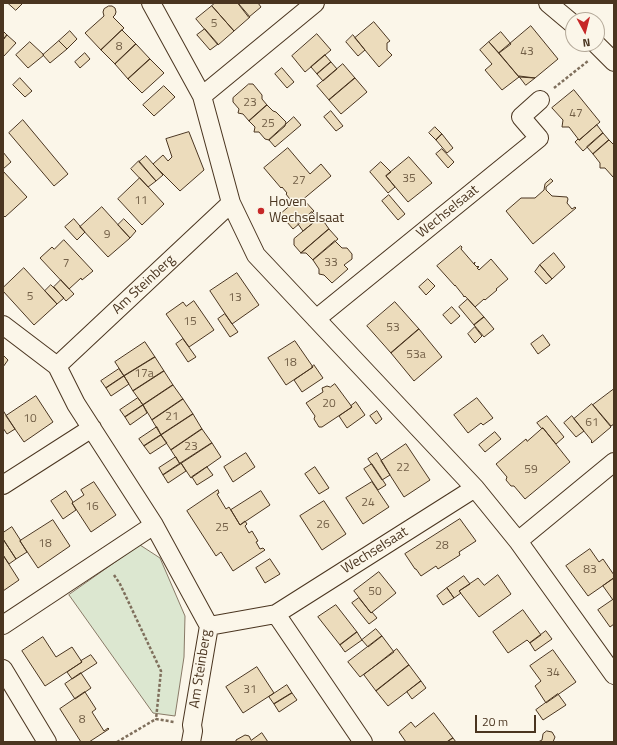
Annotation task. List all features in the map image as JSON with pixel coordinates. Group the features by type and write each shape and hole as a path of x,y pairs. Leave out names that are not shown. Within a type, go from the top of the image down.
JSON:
{"street":[{"path":"151,3 202,96 231,203 256,255 475,488 518,541 614,675"},
{"path":"202,96 315,3"},
{"path":"548,3 565,17"},
{"path":"604,52 614,62"},
{"name":"Wechselsaat","path":"316,319 539,138 521,117 540,100"},
{"name":"Am Steinberg","path":"57,366 231,203"},
{"name":"Am Steinberg","path":"3,325 57,366 76,404 154,525 209,626 194,735"},
{"path":"3,485 92,428"},
{"path":"518,541 614,462"},
{"name":"Wechselsaat","path":"209,626 276,614 475,488"},
{"path":"3,625 154,525"},
{"path":"276,614 363,742"},
{"path":"3,669 47,742"}],"path":[{"path":"540,100 587,62 593,52"},
{"path":"120,584 160,671 156,719"},
{"path":"156,719 194,735"},
{"path":"117,742 156,719"}],"green space":[{"path":"140,545 160,558 185,616 184,657 175,716 153,713 69,595"}],"building":[{"path":"8,3 23,3 16,10"},
{"path":"215,3 238,3 250,17 234,31 212,6"},
{"path":"238,3 258,3 261,7 249,17"},
{"path":"109,6 115,8 116,12 113,17 124,28 101,50 85,33 104,16 104,9"},
{"path":"212,6 234,31 218,45 196,19"},
{"path":"374,22 390,41 387,43 387,50 392,55 379,67 355,38"},
{"path":"531,26 558,59 535,78 519,77 499,53"},
{"path":"205,29 218,44 210,50 197,35"},
{"path":"122,30 136,44 115,64 101,50"},
{"path":"3,31 7,35 3,40"},
{"path":"70,31 77,39 67,49 59,41"},
{"path":"501,32 511,44 499,53 489,42"},
{"path":"317,34 331,50 305,72 292,56"},
{"path":"7,35 16,43 4,56 3,40"},
{"path":"353,35 365,50 358,56 346,42"},
{"path":"59,41 67,49 50,63 43,55"},
{"path":"30,42 44,55 28,68 16,55"},
{"path":"489,42 519,77 502,90 485,70 492,64 480,50"},
{"path":"136,44 150,59 128,79 115,64"},
{"path":"85,53 90,59 80,68 75,62"},
{"path":"325,55 331,62 317,74 311,67"},
{"path":"150,59 164,73 142,93 128,79"},
{"path":"331,62 337,69 323,81 317,74"},
{"path":"343,64 355,78 329,100 317,86"},
{"path":"282,68 294,82 287,88 275,74"},
{"path":"519,76 535,78 526,85"},
{"path":"20,78 32,91 25,97 13,85"},
{"path":"355,78 367,92 341,114 329,100"},
{"path":"249,84 253,84 262,95 262,99 267,105 249,121 243,114 238,113 239,109 233,102 233,98"},
{"path":"164,86 175,97 154,116 143,105"},
{"path":"574,90 600,122 579,140 569,127 562,127 563,120 552,108"},
{"path":"267,105 286,122 285,126 269,140 265,139 259,132 254,132 255,127 249,121"},
{"path":"331,111 343,126 336,131 324,117"},
{"path":"294,117 301,125 275,147 269,140"},
{"path":"23,120 68,174 54,186 9,133"},
{"path":"597,125 603,133 583,151 575,142"},
{"path":"435,127 442,134 436,140 429,133"},
{"path":"189,132 204,170 180,191 153,164 163,155 168,161 172,157 166,139"},
{"path":"603,133 609,140 593,154 587,147"},
{"path":"442,134 453,148 447,153 436,140"},
{"path":"609,140 613,144 614,143 613,177 605,168 600,168 600,163 593,154"},
{"path":"288,148 310,174 321,164 331,176 295,206 286,194 287,193 264,168"},
{"path":"442,149 454,162 448,168 436,154"},
{"path":"3,152 11,162 3,169"},
{"path":"146,156 163,175 156,181 139,162"},
{"path":"409,157 432,183 408,202 386,176"},
{"path":"139,161 156,181 148,187 131,169"},
{"path":"381,162 391,172 386,176 395,187 388,193 370,172"},
{"path":"3,171 27,197 5,217 3,215"},
{"path":"140,178 164,204 142,225 118,199"},
{"path":"551,179 553,181 546,187 546,190 552,196 567,197 567,203 572,209 575,207 576,208 533,244 506,211 521,198 535,198 544,190 545,184"},
{"path":"389,195 405,214 398,220 382,201"},
{"path":"303,199 314,211 293,229 280,214 293,203 295,206"},
{"path":"102,207 130,238 108,257 80,227"},
{"path":"312,212 318,219 303,231 298,224"},
{"path":"74,219 85,232 77,240 65,227"},
{"path":"124,219 136,231 130,238 118,225"},
{"path":"318,219 322,219 329,229 301,253 294,245 294,239"},
{"path":"329,229 338,239 313,260 306,253 301,253"},
{"path":"64,240 93,271 82,280 81,278 69,289 40,258 52,247 54,249"},
{"path":"335,241 342,248 347,248 352,254 352,259 344,265 348,269 332,283 324,275 319,274 319,269 313,260"},
{"path":"461,246 461,249 477,267 479,267 477,268 479,270 491,259 508,279 496,289 497,290 475,307 465,296 464,297 437,266"},
{"path":"554,253 565,267 552,279 540,265"},
{"path":"540,265 552,279 546,284 535,272"},
{"path":"24,268 57,304 34,325 3,291 3,288"},
{"path":"237,273 259,305 232,324 210,291"},
{"path":"428,279 435,286 426,295 419,287"},
{"path":"61,280 74,294 66,301 54,287"},
{"path":"51,285 64,298 57,304 45,291"},
{"path":"468,299 484,317 474,325 459,307"},
{"path":"194,301 214,330 189,347 166,314 183,302 186,306"},
{"path":"395,302 419,329 391,353 367,326"},
{"path":"452,307 460,316 451,324 443,315"},
{"path":"225,314 238,332 230,337 218,319"},
{"path":"484,317 494,329 484,337 474,325"},
{"path":"475,327 482,336 475,343 468,334"},
{"path":"419,329 442,357 414,381 391,353"},
{"path":"543,335 550,345 538,354 531,344"},
{"path":"183,339 196,357 188,362 176,344"},
{"path":"295,341 313,367 286,385 268,358"},
{"path":"145,342 155,357 124,376 115,362"},
{"path":"3,355 8,360 3,367"},
{"path":"155,357 164,371 133,391 124,376"},
{"path":"314,365 323,378 302,392 294,380"},
{"path":"119,369 124,376 106,388 101,381"},
{"path":"164,371 173,385 143,405 133,391"},
{"path":"124,376 129,384 111,396 106,388"},
{"path":"335,384 352,407 322,427 319,427 314,419 315,416 306,403 323,392 322,388 327,386 330,387"},
{"path":"173,385 183,399 152,420 143,405"},
{"path":"614,389 614,424 611,426 593,405"},
{"path":"36,396 53,422 24,442 6,416"},
{"path":"138,398 143,405 125,417 120,410"},
{"path":"477,398 493,418 483,425 481,423 468,433 454,415"},
{"path":"183,399 193,414 161,435 152,420"},
{"path":"356,402 365,415 347,428 339,416 352,407 351,406"},
{"path":"592,404 611,427 592,443 574,419"},
{"path":"143,405 147,413 130,425 125,417"},
{"path":"377,411 382,419 376,424 370,416"},
{"path":"4,412 15,429 7,434 3,428"},
{"path":"193,414 202,429 171,450 161,435"},
{"path":"547,416 564,437 556,444 537,423"},
{"path":"572,416 584,431 576,437 564,423"},
{"path":"157,427 161,435 144,446 139,439"},
{"path":"543,428 570,462 525,499 514,486 511,486 506,480 507,477 496,464 526,439 527,441"},
{"path":"202,429 212,443 180,464 171,450"},
{"path":"495,432 501,439 485,452 479,445"},
{"path":"161,435 167,443 150,454 144,446"},
{"path":"212,443 221,457 191,478 181,463"},
{"path":"406,444 430,480 404,497 381,461"},
{"path":"246,453 255,467 233,482 224,467"},
{"path":"377,453 390,475 382,480 368,459"},
{"path":"176,457 180,464 163,475 159,468"},
{"path":"181,463 186,471 168,483 163,475"},
{"path":"372,464 386,485 378,490 364,469"},
{"path":"207,467 213,475 197,485 192,477"},
{"path":"315,467 329,488 319,494 305,474"},
{"path":"94,482 116,515 91,532 72,503 84,495 81,490"},
{"path":"372,482 389,507 363,524 346,498"},
{"path":"218,490 219,493 217,494 226,509 229,507 240,525 245,521 247,524 245,526 249,533 252,531 258,541 256,542 260,549 263,548 265,550 233,571 221,552 216,556 187,511"},
{"path":"66,491 76,510 63,519 51,501"},
{"path":"261,491 270,505 240,525 231,510"},
{"path":"324,501 346,534 322,550 300,516"},
{"path":"460,519 476,541 459,552 460,555 438,569 436,566 421,576 405,554"},
{"path":"53,520 70,546 38,568 20,541"},
{"path":"12,527 27,552 16,559 3,539 3,533"},
{"path":"3,539 16,559 9,564 3,555"},
{"path":"590,549 599,562 603,559 614,575 614,578 588,596 566,566"},
{"path":"3,555 19,580 3,591"},
{"path":"270,559 280,574 265,583 256,568"},
{"path":"379,572 396,593 371,613 354,591"},
{"path":"498,575 511,594 479,617 459,591 478,578 484,585"},
{"path":"464,576 470,584 459,591 461,593 454,598 447,588"},
{"path":"614,578 614,599 613,600 603,586"},
{"path":"447,588 454,598 443,605 437,596"},
{"path":"359,598 377,618 369,624 352,603"},
{"path":"614,599 614,624 610,627 598,610"},
{"path":"336,605 357,632 340,645 318,617"},
{"path":"523,610 541,635 530,643 527,640 508,653 493,632"},
{"path":"376,629 382,636 368,647 362,640"},
{"path":"546,631 552,639 535,651 530,643"},
{"path":"357,632 362,640 345,652 340,645"},
{"path":"382,636 394,652 360,677 348,662"},
{"path":"43,637 56,657 72,647 82,662 45,686 22,651"},
{"path":"397,649 409,665 376,691 364,675"},
{"path":"553,650 576,682 546,703 535,686 541,681 530,666"},
{"path":"91,655 97,663 72,679 67,672"},
{"path":"409,665 421,681 388,706 376,691"},
{"path":"257,667 274,693 243,713 226,687"},
{"path":"81,673 91,688 75,699 65,684"},
{"path":"421,681 426,688 412,699 407,692"},
{"path":"287,685 292,693 274,704 269,697"},
{"path":"85,692 96,709 92,712 104,731 108,728 109,729 89,742 81,742 60,709"},
{"path":"292,693 297,700 279,712 274,704"},
{"path":"558,694 566,705 543,720 536,710"},
{"path":"434,713 453,738 447,742 406,742 399,732 411,722 415,727"},
{"path":"547,731 552,732 555,737 553,742 538,742 542,740 543,734"},
{"path":"262,733 268,742 236,742 236,740 245,735 249,736 251,740"},
{"path":"453,738 456,742 447,742"}],"place":[{"name":"Hoven Wechselsaat","path":"261,211"}]}
